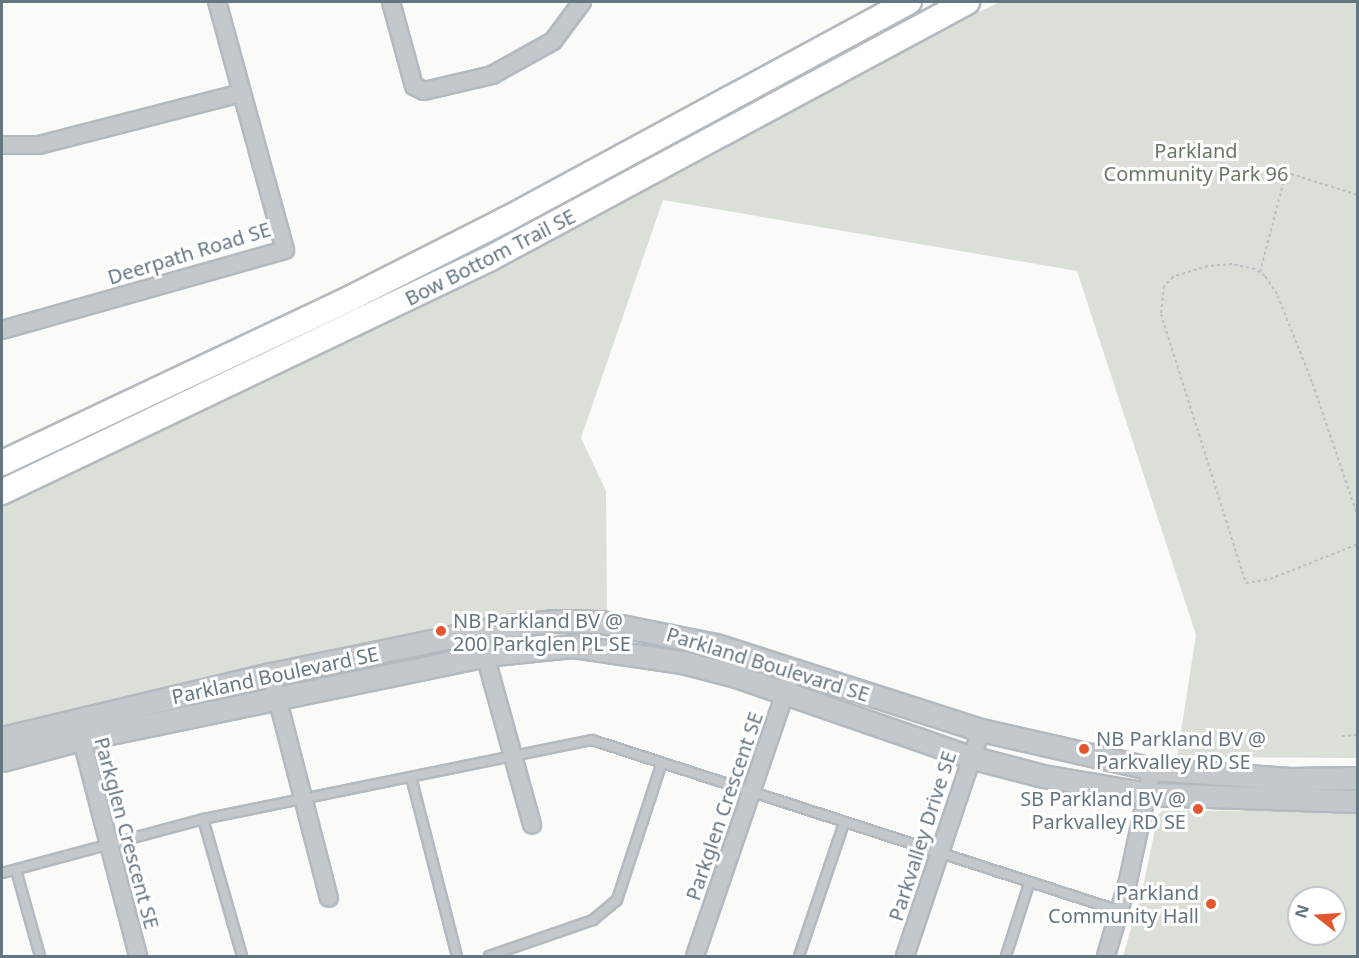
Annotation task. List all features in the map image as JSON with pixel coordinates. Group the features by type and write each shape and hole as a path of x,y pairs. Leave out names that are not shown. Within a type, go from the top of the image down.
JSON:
{"main road":[{"name":"Bow Bottom Trail SE","path":"2,463 351,298 507,219 909,2"},
{"name":"Bow Bottom Trail SE","path":"2,492 489,260 968,2"}],"street":[{"name":"Deerpath Road SE","path":"2,330 285,250 217,2"},
{"path":"391,2 414,86 424,91 492,75 553,41 582,2"},
{"path":"2,145 39,146 242,93"},
{"name":"Parkland Boulevard SE","path":"2,760 79,729 271,674 499,627 553,621 601,622 650,629 793,669 981,730 1152,769 1290,779 1358,778"},
{"name":"Parkland Boulevard SE","path":"2,738 79,729 276,697 485,655 573,646 682,662 785,693 970,756 1043,776 1148,794 1358,801"},
{"path":"485,655 532,825"},
{"name":"Parkglen Crescent SE","path":"695,957 793,669"},
{"path":"271,674 329,898"},
{"name":"Parkglen Crescent SE","path":"79,729 138,957"},
{"name":"Parkvalley Drive SE","path":"904,957 970,756 981,730"},
{"path":"1106,957 1120,911 1152,769"}],"lane":[{"path":"2,873 107,842 203,819 304,801 592,740 661,765 938,851 1029,884 1120,911"},
{"path":"489,957 593,920 617,900 661,765"},
{"path":"411,777 457,957"},
{"path":"203,819 242,957"},
{"path":"799,957 844,823"},
{"path":"16,870 40,957"},
{"path":"1006,957 1029,884"}],"path":[{"path":"1260,272 1285,177 1291,174 1358,195"},
{"path":"1358,517 1312,382 1277,294 1260,272 1232,264 1183,273 1164,286 1160,301 1172,352 1246,583 1270,579 1358,544"},
{"path":"1342,736 1358,735"}],"green space":[{"name":"Parkland Community Park 96","path":"1000,2 1357,2 1357,758 1177,757 1196,635 1077,271 663,200 581,438 606,491 607,616 2,729 2,504 392,320 907,45"},
{"path":"1357,810 1357,956 1123,956 1143,887 1158,815 1162,811"}],"place":[{"name":"NB Parkland BV @ 200 Parkglen PL SE","path":"441,631"},
{"name":"NB Parkland BV @ Parkvalley RD SE","path":"1084,749"},
{"name":"SB Parkland BV @ Parkvalley RD SE","path":"1198,809"},
{"name":"Parkland Community Hall","path":"1211,904"}]}
